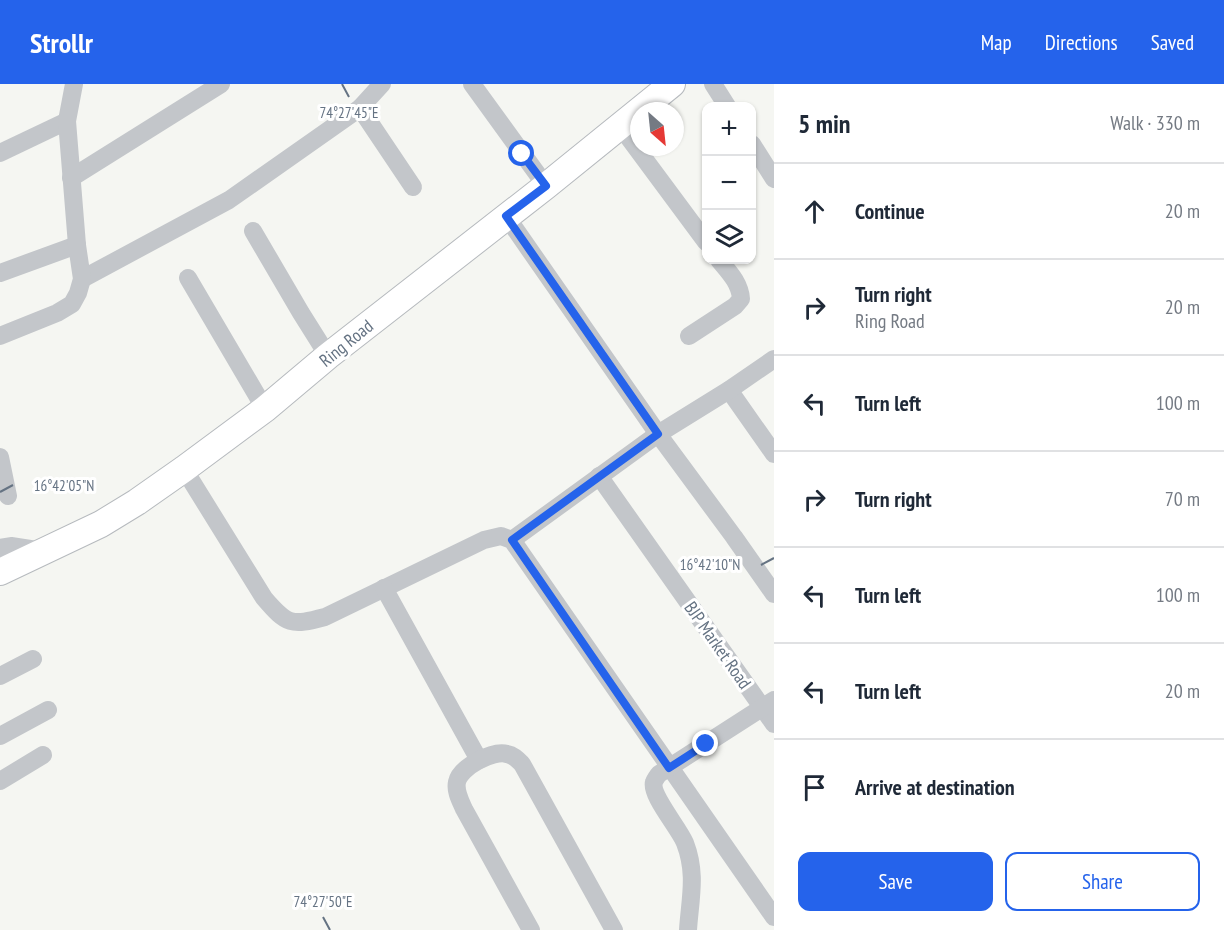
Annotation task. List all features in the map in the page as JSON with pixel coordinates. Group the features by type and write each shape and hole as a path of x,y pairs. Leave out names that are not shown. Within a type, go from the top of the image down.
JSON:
{"main road":[{"name":"Ring Road","path":"0,572 101,524 184,469 265,409 328,356 546,186 672,84"}],"street":[{"path":"0,336 57,313 72,304 78,293 82,279 67,121 74,84"},
{"path":"71,178 221,84"},
{"path":"82,279 229,200 360,108 382,84"},
{"path":"472,84 546,186"},
{"path":"713,84 724,102"},
{"path":"360,108 412,187"},
{"path":"0,153 67,121"},
{"path":"620,126 702,237"},
{"path":"756,150 774,179"},
{"path":"506,216 658,434 774,594"},
{"path":"253,231 328,356"},
{"path":"0,273 77,245"},
{"path":"689,336 735,306 741,299 741,291 736,281 722,264"},
{"path":"189,278 265,409"},
{"path":"512,540 658,434 774,359"},
{"path":"729,390 774,454"},
{"path":"0,457 8,496"},
{"path":"184,469 264,598 278,615 290,621 302,623 325,617 484,540 501,536 512,540 774,917"},
{"name":"BJP Market Road","path":"599,476 768,704 774,724"},
{"path":"0,548 11,546 43,551"},
{"path":"384,588 479,760"},
{"path":"0,676 33,659"},
{"path":"688,930 692,892 690,860 684,842 656,797 654,781 659,774 768,704"},
{"path":"0,736 48,710"},
{"path":"531,930 464,809 458,794 457,780 464,770 494,754 506,753 515,757 522,764 614,930"},
{"path":"0,781 43,755"}],"route":[{"path":"522,154 546,186 506,216 658,434 512,540 669,768 706,744"}]}
